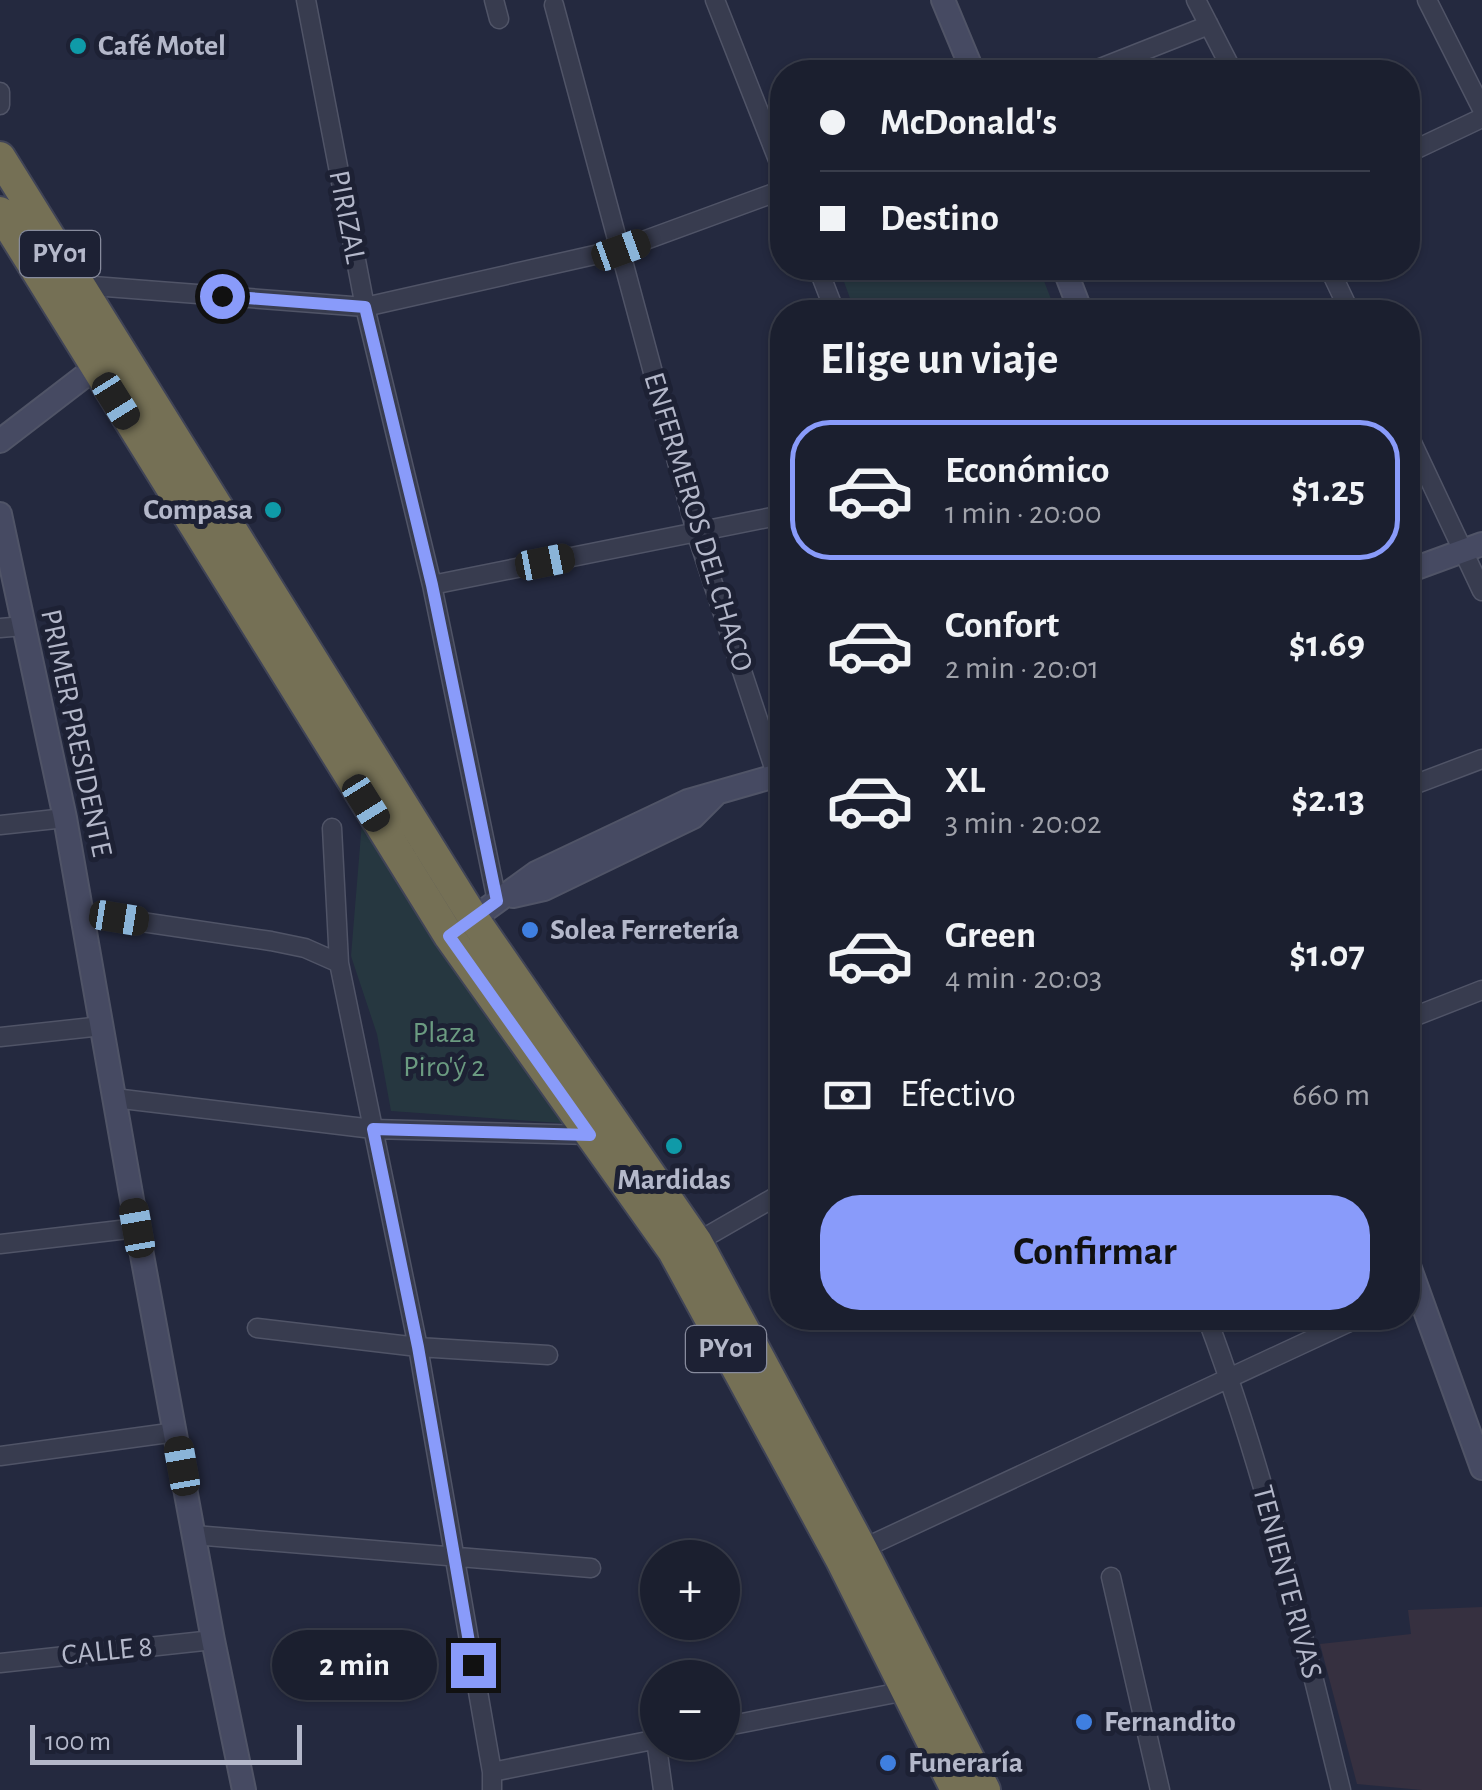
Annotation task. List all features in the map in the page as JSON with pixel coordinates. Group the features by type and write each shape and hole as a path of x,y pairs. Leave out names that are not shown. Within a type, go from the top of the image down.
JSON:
{"highway":[{"name":"PY01","path":"0,157 80,286 108,359"},
{"name":"PY01","path":"0,212 108,359 276,628 480,914 698,1242 862,1549 984,1790"},
{"name":"PY01","path":"480,914 590,1135 672,1251 841,1560 956,1790"}],"street":[{"name":"PIRIZAL","path":"306,0 365,307 432,585 480,914"},
{"path":"494,0 498,20"},
{"path":"714,0 770,140"},
{"path":"943,0 968,60"},
{"path":"1196,0 1227,60"},
{"path":"1426,0 1482,109"},
{"name":"ENFERMEROS DEL CHACO","path":"554,5 696,532 770,748"},
{"path":"1120,60 1209,25"},
{"path":"0,92 0,105"},
{"path":"1420,147 1482,118"},
{"path":"80,286 365,307 621,250 770,194"},
{"path":"0,441 108,359"},
{"path":"1420,455 1472,547 1482,590"},
{"name":"PRIMER PRESIDENTE","path":"0,514 12,627 64,818 213,1640 244,1790"},
{"path":"432,585 770,517"},
{"path":"1420,566 1472,547"},
{"path":"1420,782 1482,759"},
{"path":"480,914 544,888 693,816 718,793 770,782"},
{"path":"0,825 64,818"},
{"path":"332,828 339,963 418,1347 492,1781 640,1744"},
{"path":"81,912 271,941 305,948 339,963"},
{"path":"1420,1014 1482,990"},
{"path":"0,1037 102,1026"},
{"path":"114,1098 373,1129 590,1135"},
{"path":"698,1242 770,1199"},
{"path":"0,1244 137,1228"},
{"path":"1420,1311 1482,1468"},
{"path":"257,1328 418,1347 548,1355"},
{"name":"TENIENTE RIVAS","path":"1212,1330 1229,1376 1289,1582 1342,1790"},
{"path":"862,1549 1331,1330"},
{"path":"0,1456 176,1432"},
{"path":"194,1535 591,1568"},
{"path":"1111,1576 1160,1790"},
{"name":"CALLE 8","path":"0,1663 213,1640"},
{"path":"740,1723 906,1691"},
{"path":"659,1760 663,1790"}],"shaded area":[{"path":"1482,1607 1482,1790 1357,1784 1320,1644 1411,1634 1408,1610"}],"green space":[{"path":"843,280 1044,280 1051,300 851,300"},
{"name":"Plaza Piro'ý 2","path":"362,822 573,1124 391,1111 377,1034 351,956"}],"place":[{"name":"Café Motel","path":"78,46"},
{"name":"Compasa","path":"273,510"},
{"name":"Solea Ferretería","path":"530,930"},
{"name":"Mardidas","path":"674,1146"},
{"name":"Fernandito","path":"1084,1722"},
{"name":"Funeraría","path":"888,1763"}],"route":[{"path":"222,296 365,307 432,585 497,901 449,936 590,1135 373,1129 418,1347 473,1665"}]}
